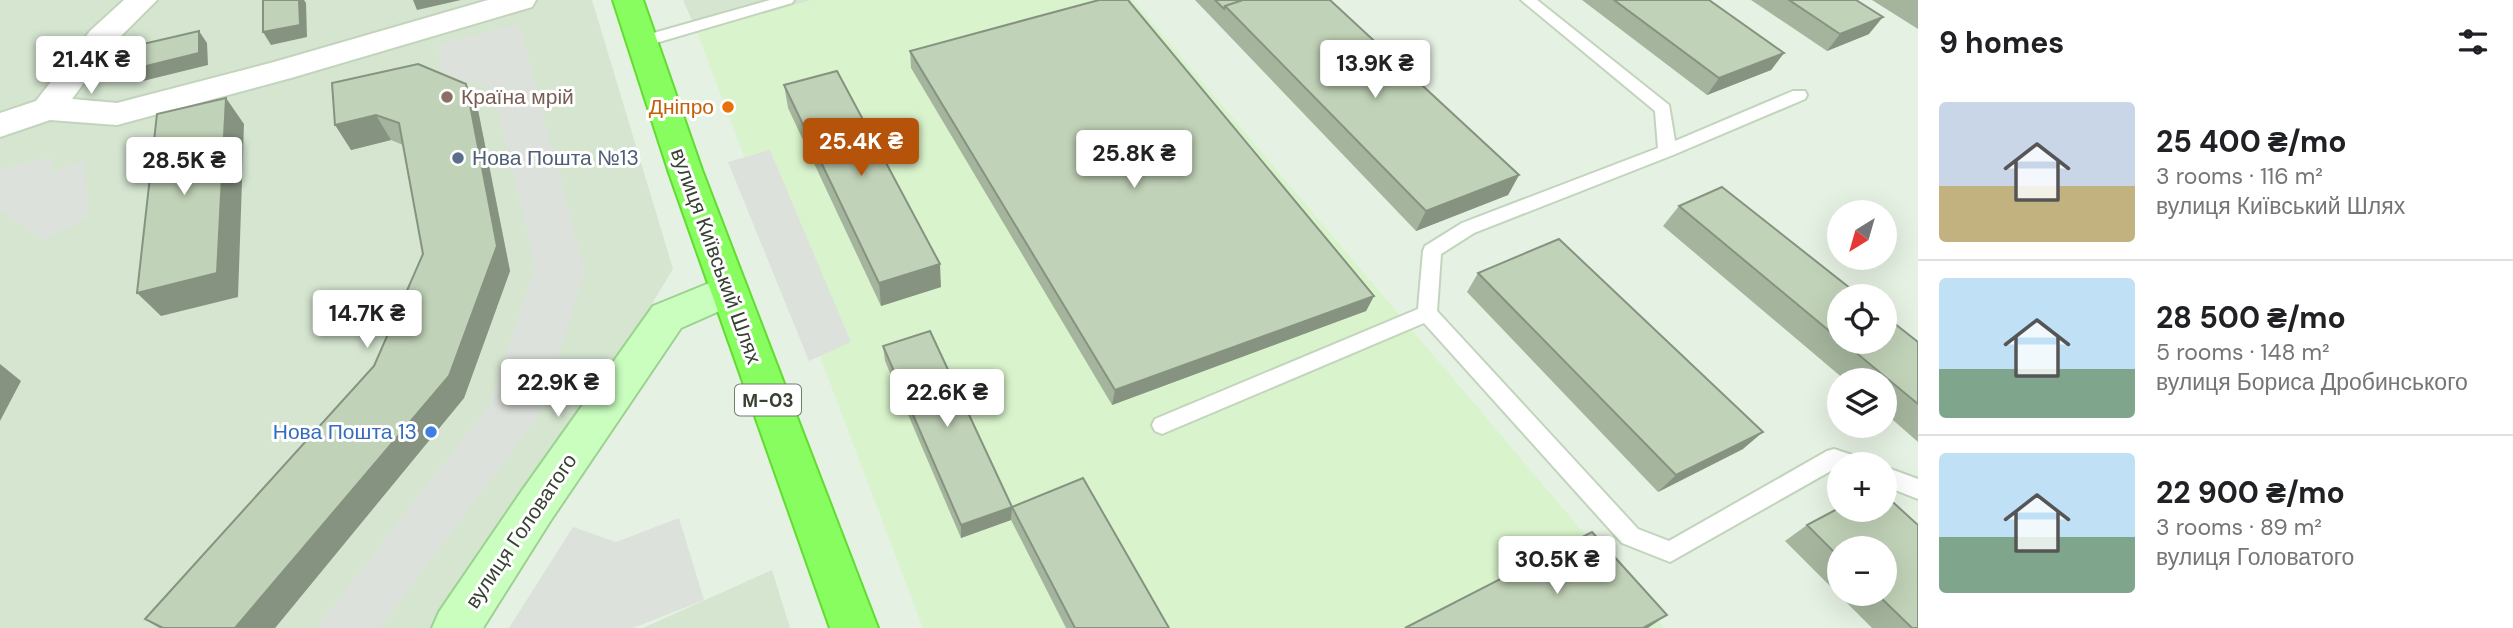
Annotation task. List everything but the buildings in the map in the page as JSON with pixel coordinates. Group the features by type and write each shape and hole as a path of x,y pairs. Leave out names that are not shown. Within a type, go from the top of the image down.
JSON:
{"highway":[{"name":"вулиця Київський Шлях","path":"628,0 685,170 854,628"}],"main road":[{"name":"вулиця Головатого","path":"456,628 536,506 667,317 729,290"}],"street":[{"path":"48,109 101,38 142,0"},
{"path":"0,125 48,109 117,114 280,71 522,0"}],"lane":[{"path":"642,41 787,0"},
{"path":"1528,0 1663,109 1667,151"},
{"path":"1799,95 1667,151 1468,228 1432,251 1427,313 1630,536 1670,552 1827,462"},
{"path":"1162,425 1427,313"},
{"path":"1897,481 1918,489"}],"shaded area":[{"path":"0,0 592,0 673,269 531,504 450,628 0,628"},
{"path":"683,0 812,0 697,32"},
{"path":"812,0 1133,0 1664,628 923,628 697,32"},
{"path":"519,24 585,272 539,415 380,628 316,628 489,405 535,266 493,90 442,74 437,45"},
{"path":"770,150 851,342 809,361 728,162"},
{"path":"53,156 50,174 85,160 88,218 43,240 0,209 0,169"},
{"path":"679,518 704,600 633,628 509,628 573,527 616,542"},
{"path":"772,570 790,628 643,628"}],"place":[{"name":"Країна мрій","path":"447,97"},
{"name":"Дніпро","path":"728,107"},
{"name":"Нова Пошта №13","path":"458,158"},
{"name":"Нова Пошта 13","path":"431,432"}]}
